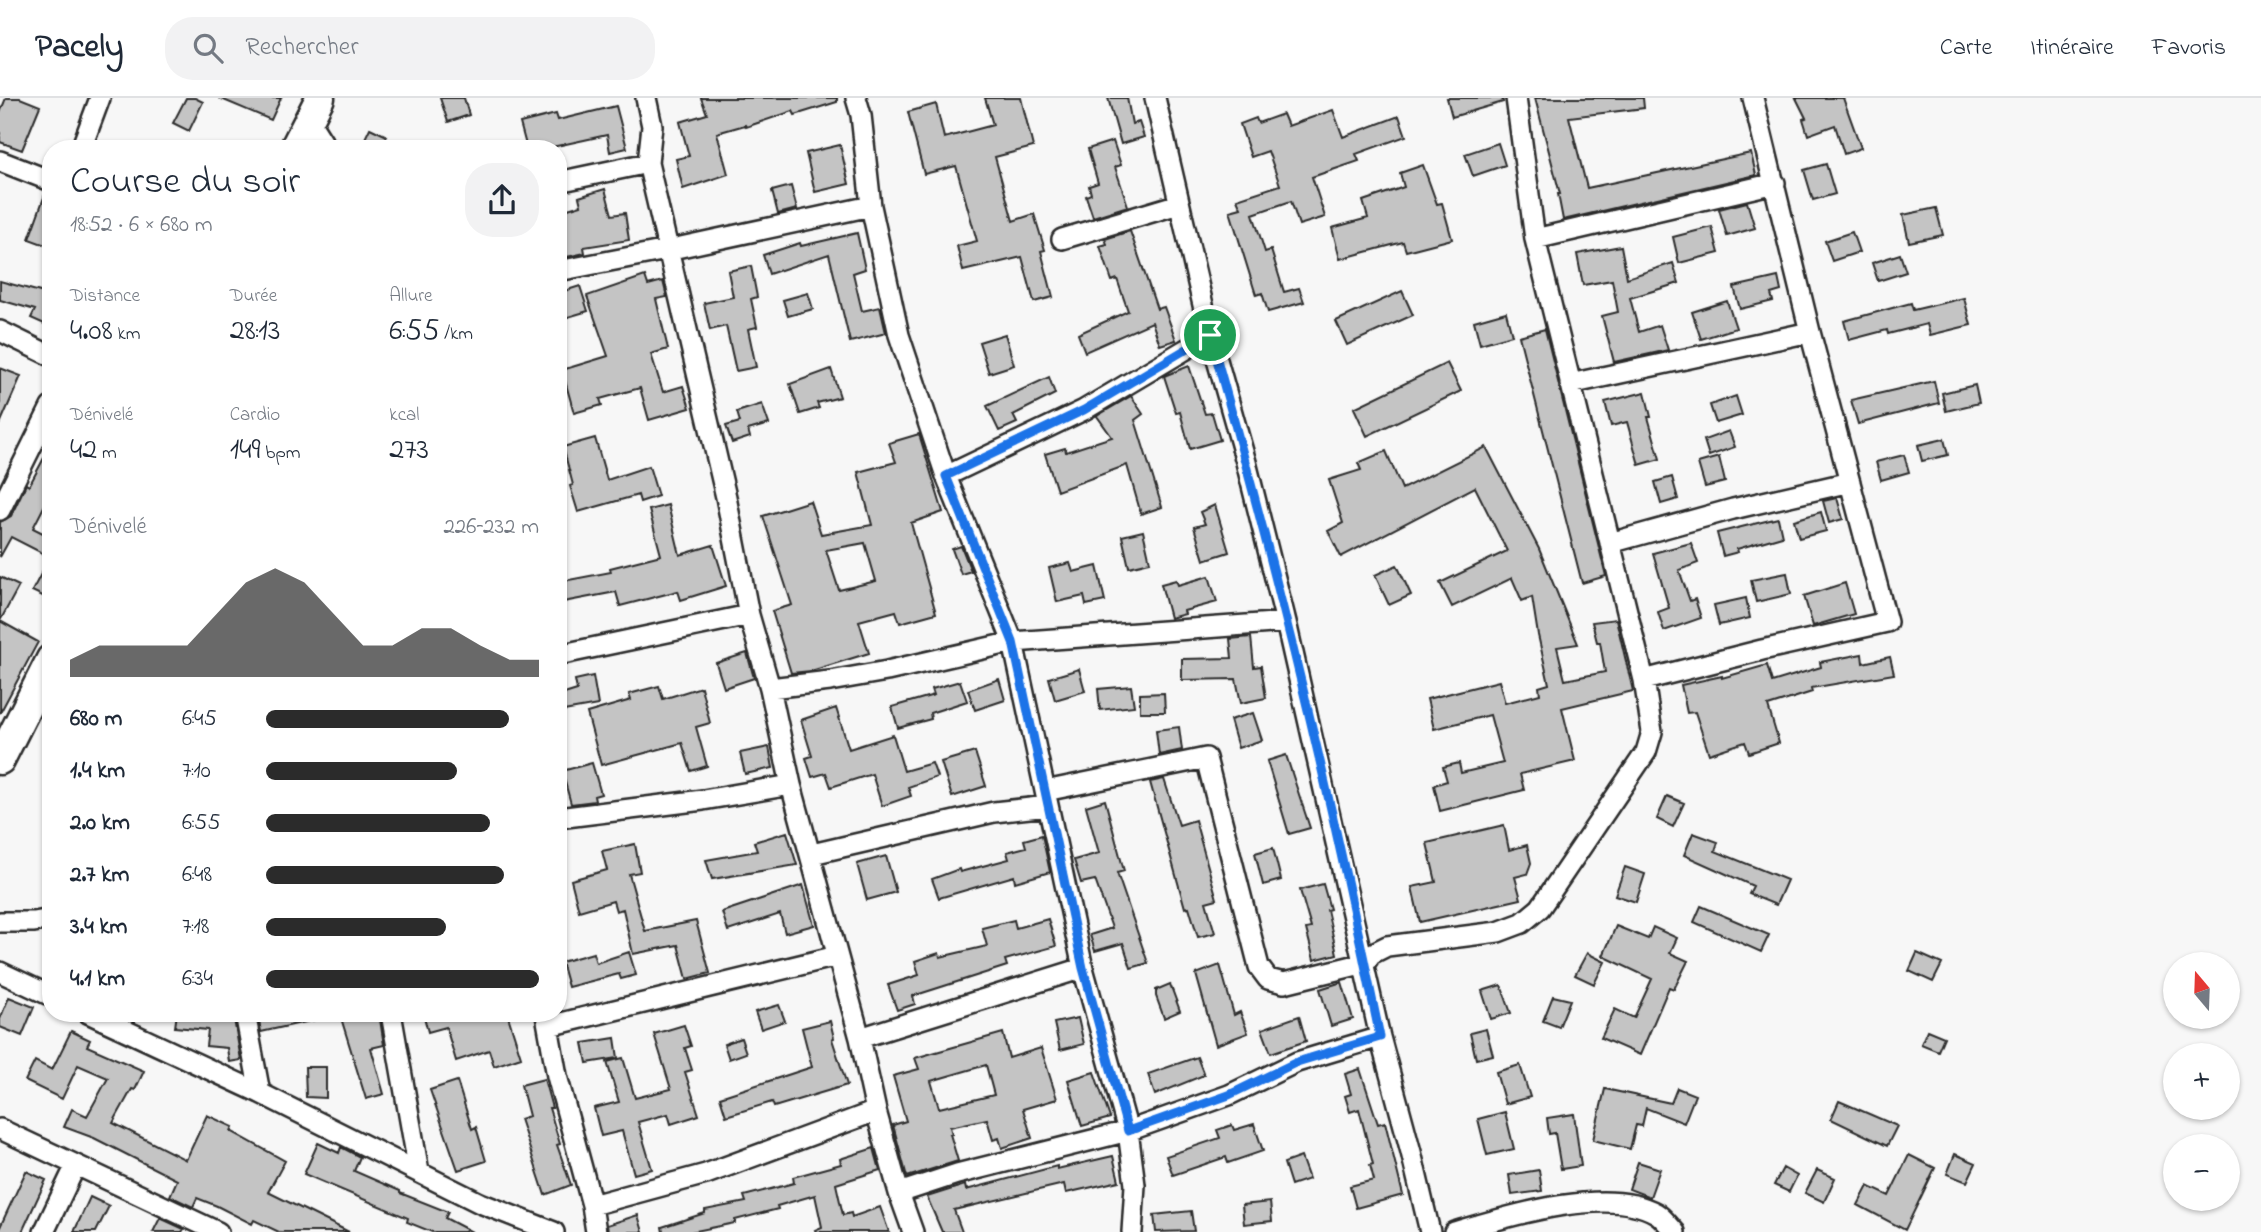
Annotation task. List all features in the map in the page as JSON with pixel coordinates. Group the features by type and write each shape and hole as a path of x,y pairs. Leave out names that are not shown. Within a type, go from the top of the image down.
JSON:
{"main road":[{"path":"298,140 314,108"},
{"path":"0,760 42,677"}],"street":[{"path":"84,140 100,98"},
{"path":"646,98 652,126 648,163 726,497 749,615 770,688 791,785 812,854 860,1038 876,1111 913,1232"},
{"path":"856,98 861,115 871,206 899,335 946,476 1013,642 1083,968 1128,1131 1135,1185 1132,1232"},
{"path":"1154,98 1210,335 1246,462 1286,622 1380,1037 1412,1152 1430,1232"},
{"path":"812,854 994,812 1206,758 1259,967 1268,979 1284,983 1365,963 1371,954 1387,946 1498,932 1522,923 1540,908 1646,752 1652,732 1644,680 1535,239 1516,98"},
{"path":"1644,680 1887,622 1810,332 1753,98"},
{"path":"314,108 324,140"},
{"path":"0,161 42,177"},
{"path":"567,181 648,163"},
{"path":"1535,239 1775,183"},
{"path":"1062,239 1179,204"},
{"path":"567,269 871,206"},
{"path":"0,331 42,352"},
{"path":"1570,384 1810,332"},
{"path":"946,476 1084,410 1210,335"},
{"path":"0,510 42,425"},
{"path":"1610,543 1733,509 1850,482"},
{"path":"567,653 749,615"},
{"path":"770,688 887,671 1013,642 1286,622"},
{"path":"567,817 703,800 791,785"},
{"path":"0,922 42,921"},
{"path":"567,1015 837,956"},
{"path":"860,1038 1083,968"},
{"path":"0,972 42,992"},
{"path":"107,1022 260,1093 480,1203 554,1232"},
{"path":"247,1022 260,1093"},
{"path":"393,1022 419,1172"},
{"path":"548,1022 557,1076 592,1205 596,1232"},
{"path":"899,1193 957,1174 1128,1131 1229,1095 1297,1062 1380,1037"},
{"path":"592,1205 706,1174 876,1111"},
{"path":"0,1129 213,1231"},
{"path":"44,1232 75,1167"},
{"path":"1454,1232 1512,1215 1592,1202 1634,1204 1657,1214 1675,1232"}],"building":[{"path":"6,98 20,98 40,106 22,150 0,142 0,113"},
{"path":"186,98 203,102 189,131 173,123"},
{"path":"219,98 281,98 271,120"},
{"path":"440,98 464,98 469,115 448,122"},
{"path":"701,98 837,98 837,102 795,115 793,111 746,127 745,125 717,133 728,174 683,189 676,159 689,156 680,122 707,114"},
{"path":"985,98 1021,98 1033,147 995,157 1013,221 1034,214 1045,250 1041,251 1053,297 1034,302 1022,257 963,271 957,246 977,241 956,166 924,174 908,112 936,104 944,138 993,125"},
{"path":"1108,98 1127,98 1132,124 1139,122 1144,137 1121,144"},
{"path":"1447,98 1502,98 1503,102 1452,117"},
{"path":"1535,98 1643,98 1644,108 1569,117 1587,188 1751,153 1756,175 1563,220 1560,194"},
{"path":"1796,98 1843,98 1861,148 1844,154 1835,125 1808,135 1803,119 1806,118"},
{"path":"616,106 627,148 610,152 607,135 567,144 567,140 525,140 520,123 556,114 558,120"},
{"path":"1333,110 1343,137 1399,116 1406,136 1356,154 1359,161 1312,177 1325,217 1299,225 1291,201 1253,214 1265,252 1271,250 1284,292 1299,288 1304,302 1268,312 1262,293 1256,295 1230,211 1241,208 1237,199 1280,185 1268,151 1251,157 1240,124 1256,118 1258,123 1283,114 1288,126"},
{"path":"370,128 387,136 385,140 364,140"},
{"path":"1113,141 1121,165 1115,167 1128,206 1093,217 1086,196 1091,194 1089,186 1098,183 1088,149"},
{"path":"1498,143 1505,165 1473,176 1465,154"},
{"path":"840,145 849,184 815,192 806,153"},
{"path":"1826,164 1835,194 1813,200 1804,170"},
{"path":"1423,165 1437,204 1442,203 1452,239 1406,251 1403,242 1340,259 1332,228 1368,218 1363,201 1404,187 1400,173"},
{"path":"791,186 797,209 778,214 772,191"},
{"path":"605,189 612,215 625,213 629,240 584,247 585,253 567,257 567,209 581,205 579,197"},
{"path":"1747,202 1755,228 1727,236 1719,209"},
{"path":"42,203 42,244 29,239"},
{"path":"1936,208 1943,235 1909,242 1903,215"},
{"path":"1712,227 1719,253 1679,263 1673,237"},
{"path":"1130,231 1157,309 1164,307 1176,340 1160,345 1152,322 1085,352 1078,334 1128,311 1117,279 1112,281 1100,246 1107,244 1105,239"},
{"path":"1852,232 1859,252 1832,261 1825,241"},
{"path":"857,233 865,269 853,273 862,311 880,307 886,333 850,342 829,254 769,274 763,255 800,243 801,246"},
{"path":"1621,246 1627,278 1673,263 1679,283 1630,298 1639,332 1660,325 1668,350 1614,362 1602,316 1618,312 1612,280 1583,285 1577,254"},
{"path":"1900,254 1906,272 1878,281 1872,263"},
{"path":"751,266 757,297 751,299 757,327 748,329 756,367 736,371 726,326 710,330 704,303 733,297 728,271"},
{"path":"645,276 648,285 663,281 667,297 656,299 668,349 651,354 663,392 683,386 690,408 649,420 640,388 600,399 602,405 574,413 567,388 567,368 608,356 587,296"},
{"path":"1778,277 1781,291 1771,294 1773,301 1740,309 1734,287"},
{"path":"0,281 42,292 42,323 31,318 35,310 0,300"},
{"path":"580,286 588,311 567,317 567,290"},
{"path":"1402,291 1413,315 1347,345 1336,321"},
{"path":"808,293 813,309 788,316 783,300"},
{"path":"1964,298 1971,325 1930,335 1927,324 1888,334 1887,330 1849,340 1844,321 1911,303 1913,310"},
{"path":"1727,301 1736,328 1701,339 1692,312"},
{"path":"1506,312 1512,335 1480,344 1474,321"},
{"path":"1545,329 1606,576 1582,583 1519,336"},
{"path":"1005,334 1014,365 989,373 979,342"},
{"path":"1447,363 1461,391 1367,436 1354,408"},
{"path":"1189,366 1205,414 1212,413 1220,440 1190,449 1180,412 1176,413 1164,376"},
{"path":"0,368 21,376 0,424"},
{"path":"831,369 840,397 817,403 819,408 800,414 790,384"},
{"path":"1049,377 1055,394 1013,415 1017,423 999,431 987,406"},
{"path":"1934,381 1939,403 1858,424 1851,400"},
{"path":"1975,385 1979,403 1946,411 1942,393"},
{"path":"1645,392 1651,417 1648,417 1660,459 1639,465 1627,422 1611,426 1605,402"},
{"path":"1131,396 1143,414 1135,420 1162,507 1141,514 1127,465 1057,491 1045,454 1065,448 1066,452 1112,437 1097,416"},
{"path":"1736,396 1742,415 1716,423 1710,405"},
{"path":"762,404 769,424 748,430 750,437 732,443 726,426 740,422 737,412"},
{"path":"1729,431 1735,447 1709,456 1704,440"},
{"path":"919,434 943,512 911,523 936,613 900,623 896,611 859,621 869,653 811,671 791,673 772,611 792,605 763,516 810,501 821,534 872,525 858,472 896,462 889,443","holes":["865,543 876,581 839,590 826,550"]},
{"path":"595,438 607,480 649,466 658,496 640,502 638,495 578,512 570,486 573,485 567,462 567,446"},
{"path":"1944,439 1948,455 1922,461 1918,445"},
{"path":"1486,447 1539,549 1578,644 1557,647 1565,680 1605,672 1600,642 1597,642 1592,622 1616,619 1633,691 1562,708 1575,761 1520,774 1524,790 1440,811 1434,785 1447,781 1443,767 1459,763 1461,773 1503,763 1490,715 1434,729 1427,699 1499,681 1505,703 1540,694 1539,687 1549,684 1532,597 1522,601 1512,578 1452,607 1440,583 1507,551 1475,487 1341,557 1328,531 1343,523 1329,480 1361,470 1358,463 1386,451 1402,489"},
{"path":"1904,455 1909,472 1881,480 1876,462"},
{"path":"1719,457 1725,482 1705,487 1698,463"},
{"path":"42,462 42,510 33,528 42,532 42,553 11,537 0,557 0,522 11,516 26,484 29,486"},
{"path":"1672,477 1678,499 1661,504 1655,482"},
{"path":"1837,498 1843,519 1829,523 1823,501"},
{"path":"668,505 680,555 713,545 726,586 681,600 678,591 620,606 616,592 567,601 567,580 611,572 610,568 661,555 649,510"},
{"path":"1215,505 1229,552 1204,560 1194,527 1205,524 1200,512"},
{"path":"1821,512 1826,531 1799,538 1794,520"},
{"path":"1778,518 1782,536 1737,549 1738,552 1723,556 1717,533"},
{"path":"1143,531 1150,562 1129,567 1122,536"},
{"path":"1691,543 1698,563 1679,570 1690,601 1695,599 1701,618 1664,631 1658,612 1669,608 1653,553"},
{"path":"961,546 971,571 961,574 952,549"},
{"path":"1070,563 1073,572 1097,566 1105,601 1086,605 1084,596 1057,602 1049,568"},
{"path":"1397,565 1411,595 1389,605 1375,575"},
{"path":"42,572 42,596 32,591"},
{"path":"1787,573 1791,594 1756,602 1751,580"},
{"path":"1209,576 1217,602 1184,611 1185,614 1170,618 1161,584 1176,580 1178,585"},
{"path":"0,577 19,586 0,621"},
{"path":"1845,583 1854,614 1813,626 1804,596"},
{"path":"1746,598 1750,618 1719,625 1714,605"},
{"path":"0,621 38,642 0,713"},
{"path":"1251,637 1254,667 1261,666 1266,698 1241,703 1236,679 1182,680 1182,659 1232,658 1230,639"},
{"path":"747,653 754,678 724,688 716,663"},
{"path":"1862,654 1863,663 1890,657 1894,674 1811,688 1812,692 1768,706 1779,743 1749,753 1745,742 1709,754 1695,712 1687,713 1681,685 1722,678 1767,665 1772,682 1821,667 1820,662"},
{"path":"1079,669 1085,691 1055,700 1049,678"},
{"path":"593,676 598,705 567,710 567,693 577,690 575,680"},
{"path":"999,679 1005,700 975,710 968,690"},
{"path":"960,681 967,701 930,713 931,719 898,728 892,707 934,695 932,689"},
{"path":"659,686 663,699 701,687 710,723 696,727 707,766 691,771 682,743 601,765 587,713 631,700 629,694"},
{"path":"1131,686 1134,706 1100,710 1098,689"},
{"path":"1164,693 1165,712 1140,712 1140,694"},
{"path":"836,708 849,749 893,735 904,771 932,763 937,777 908,787 911,796 882,806 872,774 831,787 826,773 812,777 806,758 812,756 801,720"},
{"path":"1253,713 1262,740 1238,748 1230,720"},
{"path":"1179,727 1182,750 1159,755 1156,730"},
{"path":"769,747 773,768 745,774 740,753"},
{"path":"975,752 986,786 952,797 941,762"},
{"path":"1286,755 1310,828 1289,834 1267,761"},
{"path":"592,763 601,794 594,796 595,801 571,804 567,789 567,770"},
{"path":"1164,779 1179,825 1195,820 1217,899 1206,902 1215,933 1198,937 1189,907 1185,908 1150,782"},
{"path":"1667,796 1684,803 1673,827 1657,819"},
{"path":"1105,800 1124,871 1117,873 1148,963 1131,968 1123,943 1095,951 1090,935 1112,928 1095,880 1081,883 1074,860 1099,853 1086,806"},
{"path":"1504,825 1509,850 1527,845 1531,863 1527,874 1515,877 1521,899 1420,922 1412,887 1436,882 1427,843"},
{"path":"787,832 797,865 712,879 706,860 757,851 754,842"},
{"path":"1693,833 1718,842 1715,851 1787,880 1776,905 1749,894 1753,886 1684,855"},
{"path":"1042,835 1050,872 1015,882 1014,876 939,898 932,879 959,869 960,872 1009,859 1007,852 1026,847 1024,840"},
{"path":"635,844 640,872 629,874 645,931 696,921 710,973 687,979 678,945 633,954 623,909 616,911 613,901 579,911 571,880 607,870 602,851"},
{"path":"1273,848 1281,880 1263,885 1255,853"},
{"path":"886,856 896,892 867,900 857,864"},
{"path":"1625,867 1645,874 1636,902 1615,895"},
{"path":"1323,884 1337,954 1314,960 1306,929 1311,928 1300,890"},
{"path":"803,885 814,925 785,933 780,914 728,931 722,912"},
{"path":"1701,906 1769,935 1761,952 1694,922"},
{"path":"1048,919 1056,946 1005,960 1007,966 913,996 915,1004 897,1010 888,985 919,975 915,961 939,953 940,957 987,946 982,928 1014,920 1016,928"},
{"path":"1616,926 1648,939 1653,927 1677,938 1670,953 1688,961 1674,989 1669,987 1640,1055 1601,1038 1615,1009 1634,1018 1652,979 1603,956"},
{"path":"629,952 636,975 621,979 619,974 568,987 567,960 593,953 596,963"},
{"path":"1587,953 1605,962 1594,984 1575,975"},
{"path":"1917,953 1942,964 1933,982 1909,971"},
{"path":"1220,965 1234,1015 1240,1012 1248,1033 1216,1045 1196,974"},
{"path":"1342,982 1353,1019 1331,1026 1320,989"},
{"path":"1170,984 1180,1011 1164,1018 1156,990"},
{"path":"1501,985 1511,1013 1491,1019 1482,991"},
{"path":"1553,996 1570,1000 1559,1027 1543,1021"},
{"path":"9,997 34,1007 22,1036 0,1027 0,1019"},
{"path":"779,1005 785,1021 761,1029 755,1012"},
{"path":"1299,1016 1306,1041 1271,1053 1262,1029"},
{"path":"1078,1018 1084,1044 1060,1050 1054,1023"},
{"path":"830,1021 832,1039 847,1085 774,1107 772,1102 726,1116 720,1097 812,1067 802,1028"},
{"path":"176,1022 235,1022 241,1060 229,1062 227,1048 206,1046 208,1030 175,1027"},
{"path":"259,1022 306,1022 261,1032"},
{"path":"342,1022 380,1022 384,1045 371,1048 384,1094 366,1099"},
{"path":"425,1022 510,1022 521,1057 494,1066 489,1050 456,1061 446,1027 428,1032"},
{"path":"684,1025 691,1046 685,1048 692,1070 685,1072 699,1115 671,1124 668,1114 638,1122 652,1169 634,1174 622,1131 601,1136 594,1108 619,1102 607,1062 623,1058 635,1098 671,1089 654,1034"},
{"path":"1486,1029 1493,1055 1476,1059 1470,1033"},
{"path":"1927,1030 1944,1037 1938,1051 1921,1044"},
{"path":"71,1031 90,1040 87,1046 144,1071 113,1123 186,1160 207,1115 233,1127 231,1131 285,1161 268,1192 349,1232 279,1232 254,1220 252,1224 197,1198 193,1207 170,1196 177,1180 94,1138 64,1127 72,1109 87,1116 108,1078 78,1065 62,1099 25,1081 35,1061 52,1070"},
{"path":"1003,1033 1009,1058 1041,1048 1057,1099 1023,1109 1032,1138 1002,1148 999,1138 993,1140 987,1119 950,1127 958,1161 907,1177 893,1125 906,1121 893,1076 919,1069 915,1058","holes":["986,1065 994,1095 939,1108 931,1081"]},
{"path":"615,1038 618,1058 587,1063 583,1043"},
{"path":"741,1038 746,1053 729,1059 724,1044"},
{"path":"1197,1057 1204,1075 1155,1095 1148,1074"},
{"path":"1520,1065 1530,1097 1505,1104 1496,1072"},
{"path":"305,1067 326,1067 326,1098 306,1097"},
{"path":"1360,1069 1378,1124 1385,1122 1403,1195 1356,1208 1350,1186 1374,1180 1370,1165 1373,1164 1359,1109 1350,1112 1345,1096 1351,1094 1345,1074"},
{"path":"1094,1072 1110,1118 1082,1126 1068,1080"},
{"path":"544,1079 560,1144 557,1145 571,1185 545,1195 520,1119 529,1116 521,1085"},
{"path":"457,1081 472,1129 476,1127 486,1161 458,1170 430,1090"},
{"path":"1677,1088 1695,1095 1684,1123 1646,1108 1642,1126 1636,1125 1630,1149 1593,1140 1605,1089 1671,1103"},
{"path":"1839,1101 1897,1126 1887,1146 1831,1119"},
{"path":"1505,1112 1514,1149 1487,1155 1478,1119"},
{"path":"1574,1114 1581,1166 1561,1169 1555,1133 1549,1134 1547,1118"},
{"path":"1254,1124 1263,1151 1228,1163 1226,1157 1173,1175 1166,1156 1220,1138 1217,1130 1232,1125 1234,1130"},
{"path":"318,1143 339,1153 341,1147 360,1157 354,1171 448,1212 445,1218 472,1232 432,1232 407,1222 408,1218 304,1174"},
{"path":"874,1148 880,1170 836,1184 843,1215 851,1213 852,1217 880,1207 889,1232 816,1232 815,1230 822,1227 815,1195 777,1206 778,1209 735,1220 735,1223 691,1232 663,1232 662,1227 705,1213 705,1210 746,1202 744,1196 794,1183 793,1177 841,1164 840,1159"},
{"path":"1955,1154 1976,1163 1967,1182 1947,1174"},
{"path":"1909,1155 1935,1168 1905,1230 1858,1205 1868,1186 1889,1196"},
{"path":"1113,1156 1119,1181 1066,1193 1064,1184 954,1210 962,1232 942,1232 927,1197 965,1185 966,1190 1057,1166 1057,1169"},
{"path":"1301,1157 1309,1179 1291,1185 1284,1163"},
{"path":"1638,1162 1660,1169 1650,1197 1629,1189"},
{"path":"1783,1168 1797,1176 1789,1192 1774,1185"},
{"path":"1539,1170 1542,1191 1512,1195 1509,1175"},
{"path":"1817,1170 1835,1178 1824,1202 1805,1193"},
{"path":"26,1171 46,1180 22,1232 0,1232 0,1227"},
{"path":"90,1197 109,1206 96,1232 74,1232"},
{"path":"1270,1202 1272,1221 1244,1224 1242,1205"},
{"path":"1191,1211 1194,1231 1156,1232 1154,1215"},
{"path":"638,1215 643,1232 608,1232 607,1225"},
{"path":"160,1218 184,1229 182,1232 153,1232"}],"route":[{"path":"1210,335 1246,462 1286,622 1380,1037 1297,1062 1229,1095 1128,1131 1083,968 1013,642 946,476 1084,410 1210,335"}]}
